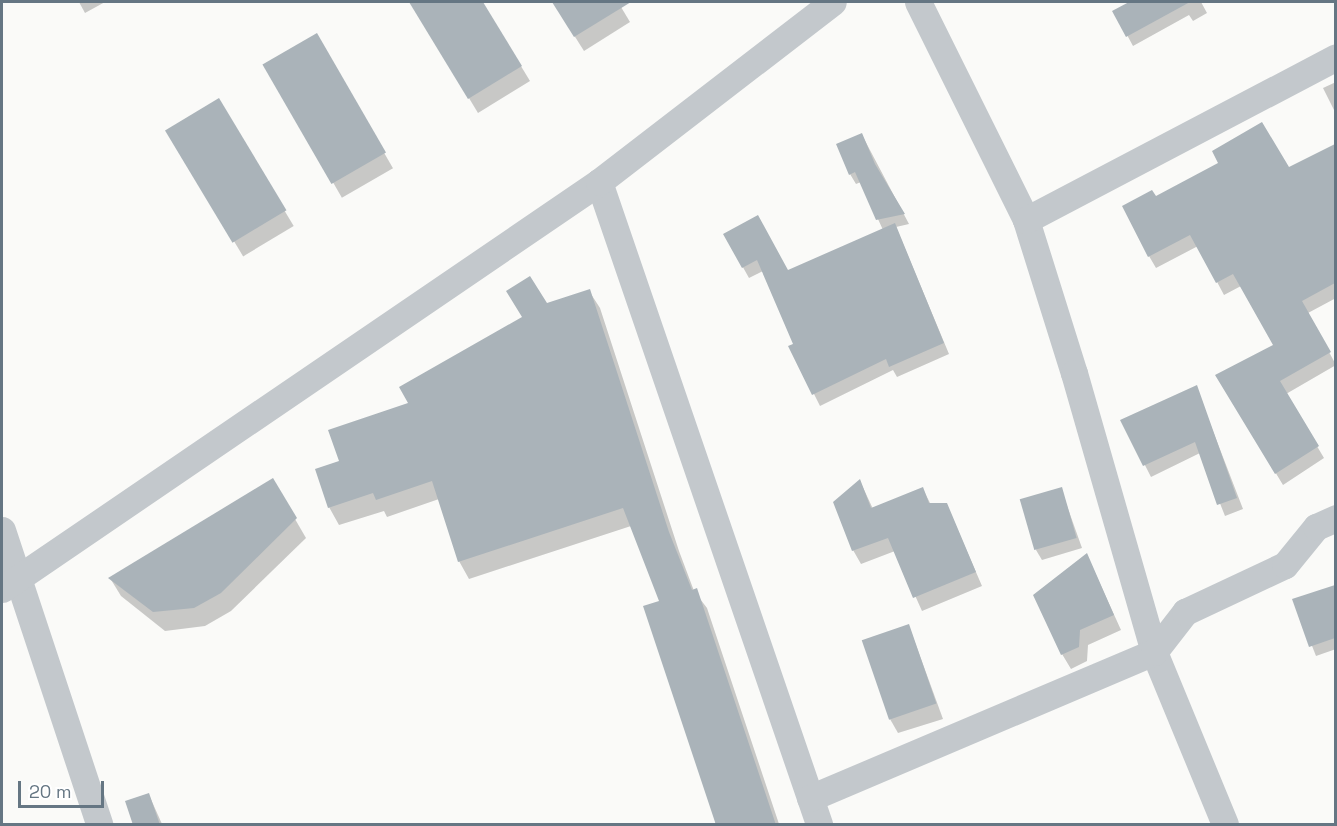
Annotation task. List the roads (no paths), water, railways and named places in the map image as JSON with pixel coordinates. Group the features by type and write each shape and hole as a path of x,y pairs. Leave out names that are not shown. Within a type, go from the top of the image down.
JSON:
{"street":[{"path":"9,583 598,182 833,2"},
{"path":"918,2 1026,220 1074,373 1154,652 1225,825"},
{"path":"1026,220 1335,57"},
{"path":"598,182 819,825"},
{"path":"810,798 1154,652 1185,612 1285,565 1317,527 1335,518"},
{"path":"2,530 9,583 99,825"}]}
